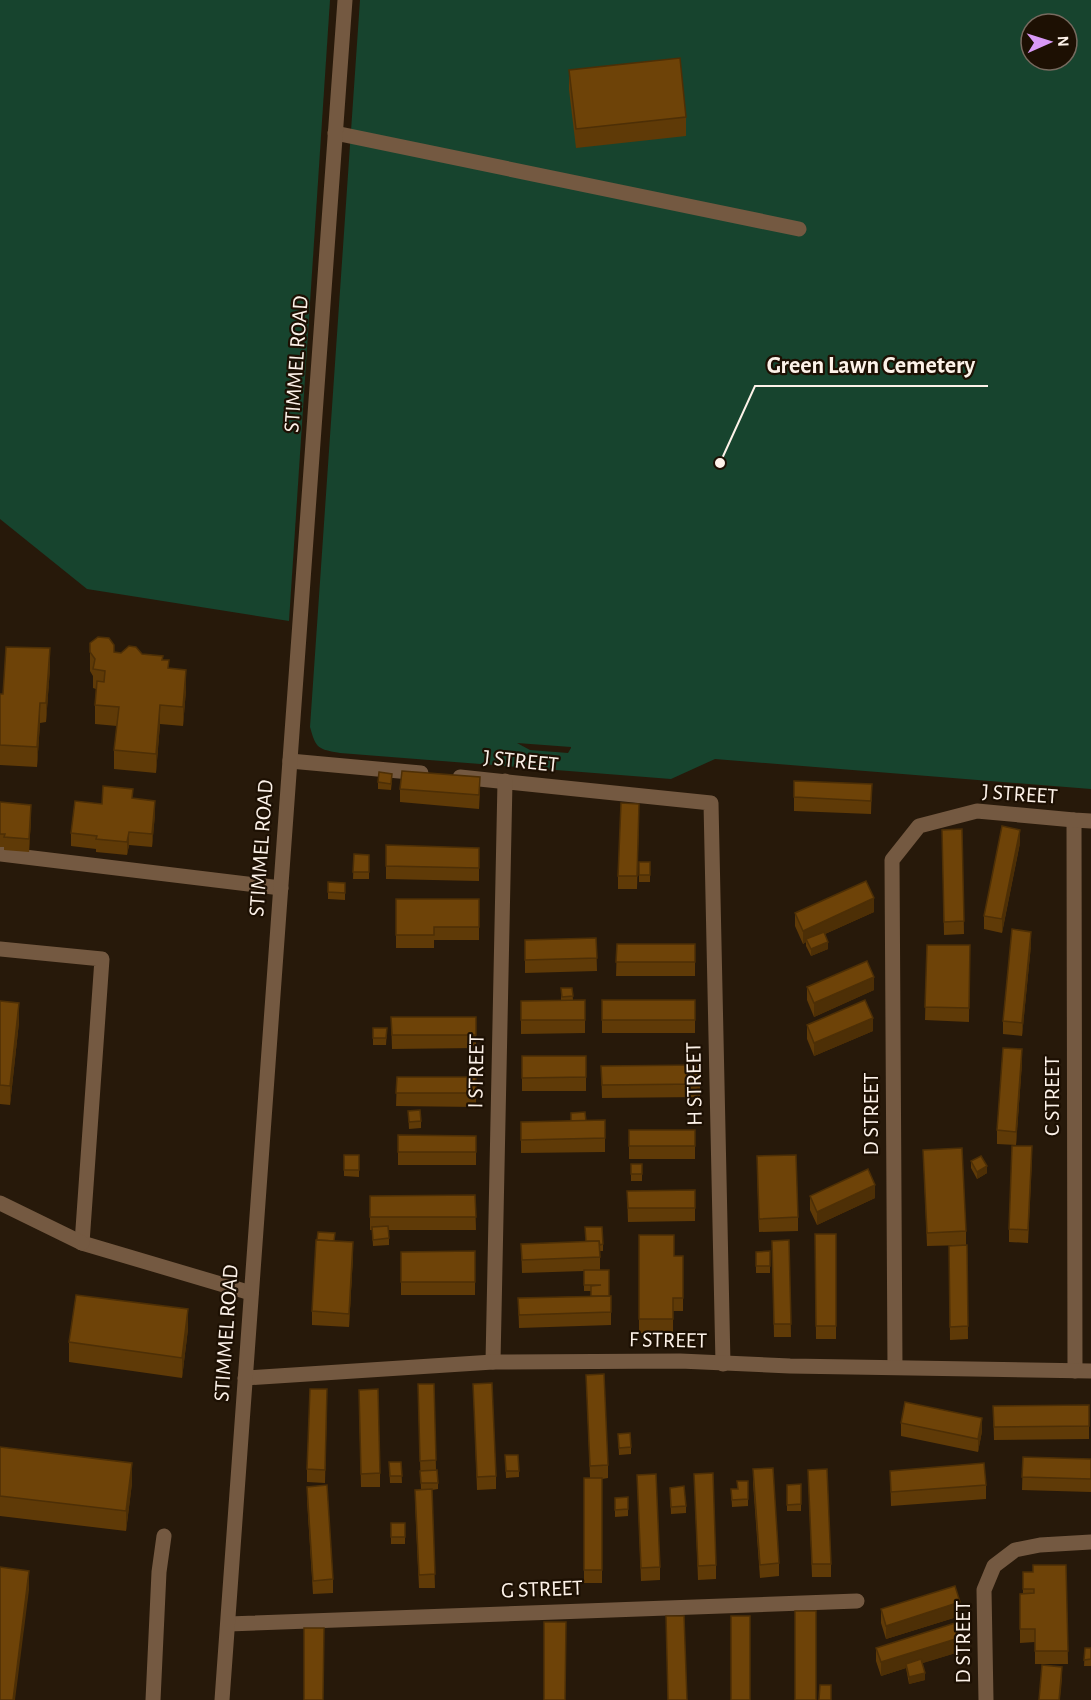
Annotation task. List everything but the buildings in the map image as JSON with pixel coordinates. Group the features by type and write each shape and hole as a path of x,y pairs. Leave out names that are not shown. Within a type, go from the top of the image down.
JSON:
{"street":[{"name":"STIMMEL ROAD","path":"222,1700 345,0"},
{"path":"336,133 799,229"},
{"name":"J STREET","path":"290,761 711,803"},
{"name":"I STREET","path":"493,1362 501,919 506,781"},
{"name":"H STREET","path":"711,803 723,1364"},
{"name":"J STREET","path":"892,860 919,826 977,811 1091,820"},
{"name":"C STREET","path":"1074,820 1075,1371"},
{"path":"0,854 281,888"},
{"name":"D STREET","path":"892,860 895,1367"},
{"path":"0,949 102,959 82,1243"},
{"path":"0,1203 82,1243 251,1293"},
{"name":"F STREET","path":"245,1378 493,1362 680,1360 723,1364 1091,1371"},
{"path":"153,1700 159,1572 164,1536"},
{"name":"D STREET","path":"986,1700 984,1590 994,1566 1015,1550 1040,1545 1091,1542"},
{"name":"G STREET","path":"228,1624 857,1600"}],"green space":[{"path":"0,0 330,0 289,621 87,589 0,519"},
{"path":"360,0 1091,0 1091,789 715,759 671,779 340,753 322,749 314,740 310,727","holes":["517,743 571,747 568,753 530,750"]}],"place":[{"name":"Green Lawn Cemetery","path":"720,463"}]}
